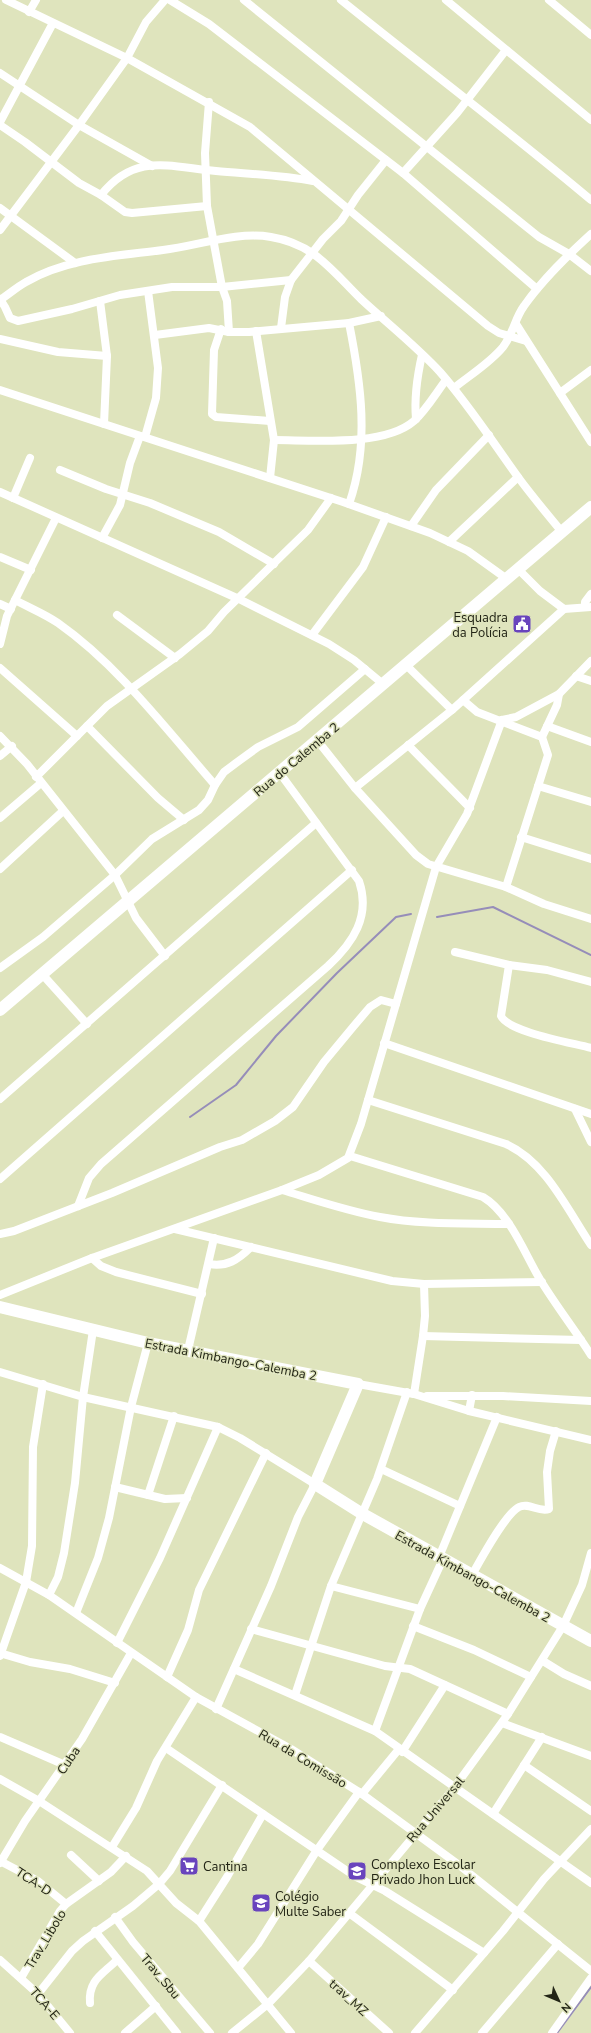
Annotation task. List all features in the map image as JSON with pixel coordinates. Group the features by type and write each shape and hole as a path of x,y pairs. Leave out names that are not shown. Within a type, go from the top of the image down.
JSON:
{"main road":[{"name":"Rua do Calemba 2","path":"0,1010 591,507"},
{"name":"Estrada Kimbango-Calemba 2","path":"0,1307 148,1343 358,1384"},
{"path":"315,1484 358,1384"},
{"name":"Estrada Kimbango-Calemba 2","path":"315,1484 361,1513 563,1626 591,1640"}],"street":[{"path":"6,0 127,58 209,102 250,127 347,210 488,326 509,337 526,341"},
{"path":"30,12 36,0"},
{"path":"0,230 127,58 146,22 166,0"},
{"path":"170,0 209,24 403,173 537,289"},
{"path":"244,0 539,237 569,254 591,272"},
{"path":"341,0 408,54 468,99 591,200"},
{"path":"446,0 591,120"},
{"path":"549,0 591,35"},
{"path":"0,122 53,23"},
{"path":"403,173 468,99 506,50"},
{"path":"0,73 79,125 152,166"},
{"path":"209,102 205,170 206,206 214,240 222,287 227,301 230,332"},
{"path":"0,125 26,142 50,163 78,183 101,195 128,213 206,206"},
{"path":"281,328 285,297 291,280 312,252 342,221 347,210 386,160"},
{"path":"101,195 113,181 121,175 138,168 152,166 182,166 205,170 283,176 314,181"},
{"path":"0,208 75,263"},
{"path":"454,388 492,358 509,337 523,308 537,289 569,254 591,234"},
{"path":"291,280 222,287 172,287 120,295 18,321 10,318 5,306 0,300 26,282 49,271 75,263 179,248 214,240 244,236 270,236 287,241 312,252 422,355 454,388 518,477 562,532"},
{"path":"102,538 124,493 130,463 142,437 156,398 158,382 155,335 148,291"},
{"path":"100,301 107,356 104,424"},
{"path":"155,335 209,328 221,329 230,332 256,331 349,323 381,316"},
{"path":"349,323 360,382 361,439 358,476 349,504"},
{"path":"516,324 591,442"},
{"path":"221,329 214,350 212,414 216,417 270,422"},
{"path":"256,331 274,440 270,478"},
{"path":"0,338 58,352 107,356"},
{"path":"416,419 415,401 418,373 422,355"},
{"path":"560,393 591,370"},
{"path":"274,440 361,439 396,431 416,419 446,380"},
{"path":"0,390 331,498 411,526 449,542 482,560 507,579"},
{"path":"411,526 436,490 489,435"},
{"path":"13,498 30,458"},
{"path":"60,470 106,489 124,493 218,532 274,564"},
{"path":"449,542 518,477"},
{"path":"0,492 239,599 312,635 354,660 383,684"},
{"path":"0,818 38,780 107,706 175,658 208,631 308,530 331,498"},
{"path":"312,635 363,567 386,517"},
{"path":"0,644 3,628 15,600 56,518"},
{"path":"0,557 31,570"},
{"path":"518,569 540,591 564,609"},
{"path":"355,788 452,710 564,609 588,607 585,602 591,594"},
{"path":"15,600 58,623 131,689 215,785"},
{"path":"0,604 11,609"},
{"path":"117,615 175,658"},
{"path":"502,720 516,717 559,694 591,661"},
{"path":"406,665 452,710"},
{"path":"0,668 78,736"},
{"path":"0,968 43,937 115,875 152,839 167,828 184,820 199,810 208,800 215,785 224,772 246,754 298,727 365,669"},
{"path":"576,676 591,681"},
{"path":"506,887 548,755 542,737 557,705 559,694"},
{"path":"463,700 477,712 502,720 542,737"},
{"path":"0,1295 92,1258 282,1190 340,1164 350,1156 368,1100 436,867 457,833 470,808 502,720"},
{"path":"87,726 158,798 184,820"},
{"path":"547,726 591,742"},
{"path":"0,736 12,746 115,875 129,900 136,918 165,956"},
{"path":"317,740 355,788 416,855 428,864 506,887 544,904 591,919"},
{"path":"408,745 470,808"},
{"path":"0,756 12,746"},
{"path":"78,1206 86,1182 101,1164 281,1008 347,947 358,927 364,901 359,882 352,870 279,772"},
{"path":"538,786 591,802"},
{"path":"0,869 63,811"},
{"path":"0,1100 316,823"},
{"path":"521,837 591,859"},
{"path":"0,1179 352,870"},
{"path":"455,952 509,965 547,970 591,982"},
{"path":"509,965 501,1016 503,1020 532,1033 591,1048"},
{"path":"42,974 87,1024"},
{"path":"0,1234 14,1231 220,1147 242,1140 275,1121 293,1107 324,1062 370,1007 381,1000 396,1004"},
{"path":"384,1043 591,1114"},
{"path":"368,1100 506,1144 524,1153 545,1174 591,1245"},
{"path":"575,1109 591,1142"},
{"path":"350,1156 483,1197 494,1204 509,1224 542,1282 591,1355"},
{"path":"282,1190 345,1209 381,1217 443,1223 509,1224"},
{"path":"174,1228 392,1281 424,1284 542,1282"},
{"path":"188,1350 214,1238"},
{"path":"209,1264 217,1265 230,1263 240,1258 251,1247"},
{"path":"92,1258 101,1266 116,1272 202,1294"},
{"path":"294,1695 312,1646 331,1586 381,1469 410,1393 423,1336 425,1316 424,1284"},
{"path":"49,1595 58,1577 64,1553 75,1483 82,1397 93,1330"},
{"path":"423,1336 581,1340"},
{"path":"76,1613 98,1558 109,1518 131,1407 148,1343"},
{"name":"Estrada Kimbango-Calemba 2","path":"0,1372 82,1397 174,1416 218,1427 266,1453 315,1484"},
{"path":"43,1384 34,1447 32,1546 26,1582 0,1654 30,1662 70,1669 115,1682"},
{"path":"358,1384 410,1393 469,1411 591,1440"},
{"path":"422,1396 472,1395 591,1401"},
{"path":"469,1411 472,1395"},
{"path":"148,1495 174,1416"},
{"path":"374,1732 413,1626 497,1417"},
{"path":"117,1644 187,1498 218,1427"},
{"path":"472,1575 498,1530 516,1508 522,1506 542,1510 549,1509 547,1472 550,1451 556,1431"},
{"path":"167,1677 188,1630 199,1590 266,1453"},
{"path":"381,1469 460,1506"},
{"path":"216,1709 234,1670 298,1517 315,1484"},
{"path":"115,1488 165,1499 187,1498"},
{"name":"Rua Universal","path":"232,2033 268,2004 309,1961 454,1788 502,1723 543,1661 563,1626 582,1585 591,1553"},
{"name":"Rua da Comissão","path":"0,1568 49,1595 117,1644 216,1709 292,1749 360,1793 459,1865 591,1971"},
{"path":"582,1585 591,1587"},
{"path":"331,1586 420,1609"},
{"path":"413,1626 474,1650 531,1677"},
{"path":"251,1629 398,1669 410,1669 508,1714"},
{"name":"Cuba","path":"0,1862 39,1800 65,1765 131,1653"},
{"path":"543,1661 564,1674 591,1686"},
{"path":"234,1670 294,1695 374,1732 562,1861 591,1883"},
{"path":"238,1968 258,1944 318,1850 360,1793 401,1750 445,1685"},
{"path":"112,1847 136,1808 154,1767 196,1696"},
{"path":"502,1723 591,1756"},
{"path":"0,1737 65,1765"},
{"path":"493,1814 542,1737"},
{"path":"166,1748 263,1814 372,1885 385,1891 484,1953"},
{"path":"524,1765 591,1811"},
{"path":"0,1779 39,1800 147,1871 176,1903 198,1921 292,2033"},
{"path":"38,1994 72,1951 95,1931 133,1906 159,1884 170,1871 222,1785"},
{"path":"198,1921 263,1814"},
{"path":"415,2033 484,1953 544,1879 591,1829"},
{"path":"71,1855 99,1881"},
{"name":"Trav_Libolo","path":"22,1978 53,1922 66,1904 99,1881 122,1862 126,1856"},
{"name":"TCA-D","path":"0,1862 38,1881 66,1904"},
{"path":"348,1913 453,1990"},
{"name":"Trav_Sbu","path":"115,1918 132,1942 210,2033"},
{"path":"95,1931 178,2033"},
{"path":"482,2033 558,1944"},
{"name":"TCA-E","path":"0,1960 22,1978 38,1994 70,2033"},
{"path":"90,2003 90,1989 93,1982 118,1960"},
{"name":"trav_MZ","path":"309,1961 389,2033"},
{"path":"552,2033 591,1978"},
{"path":"125,2033 156,2006"}],"waterway":[{"path":"437,917 493,907 591,955"},
{"path":"190,1117 236,1085 276,1036 337,973 396,917 411,914"},
{"path":"557,2033 591,1987"}],"place":[{"name":"Esquadra da Polícia","path":"522,624"},
{"name":"Cantina","path":"189,1866"},
{"name":"Complexo Escolar Privado Jhon Luck","path":"357,1871"},
{"name":"Colégio Multe Saber","path":"261,1903"}]}
